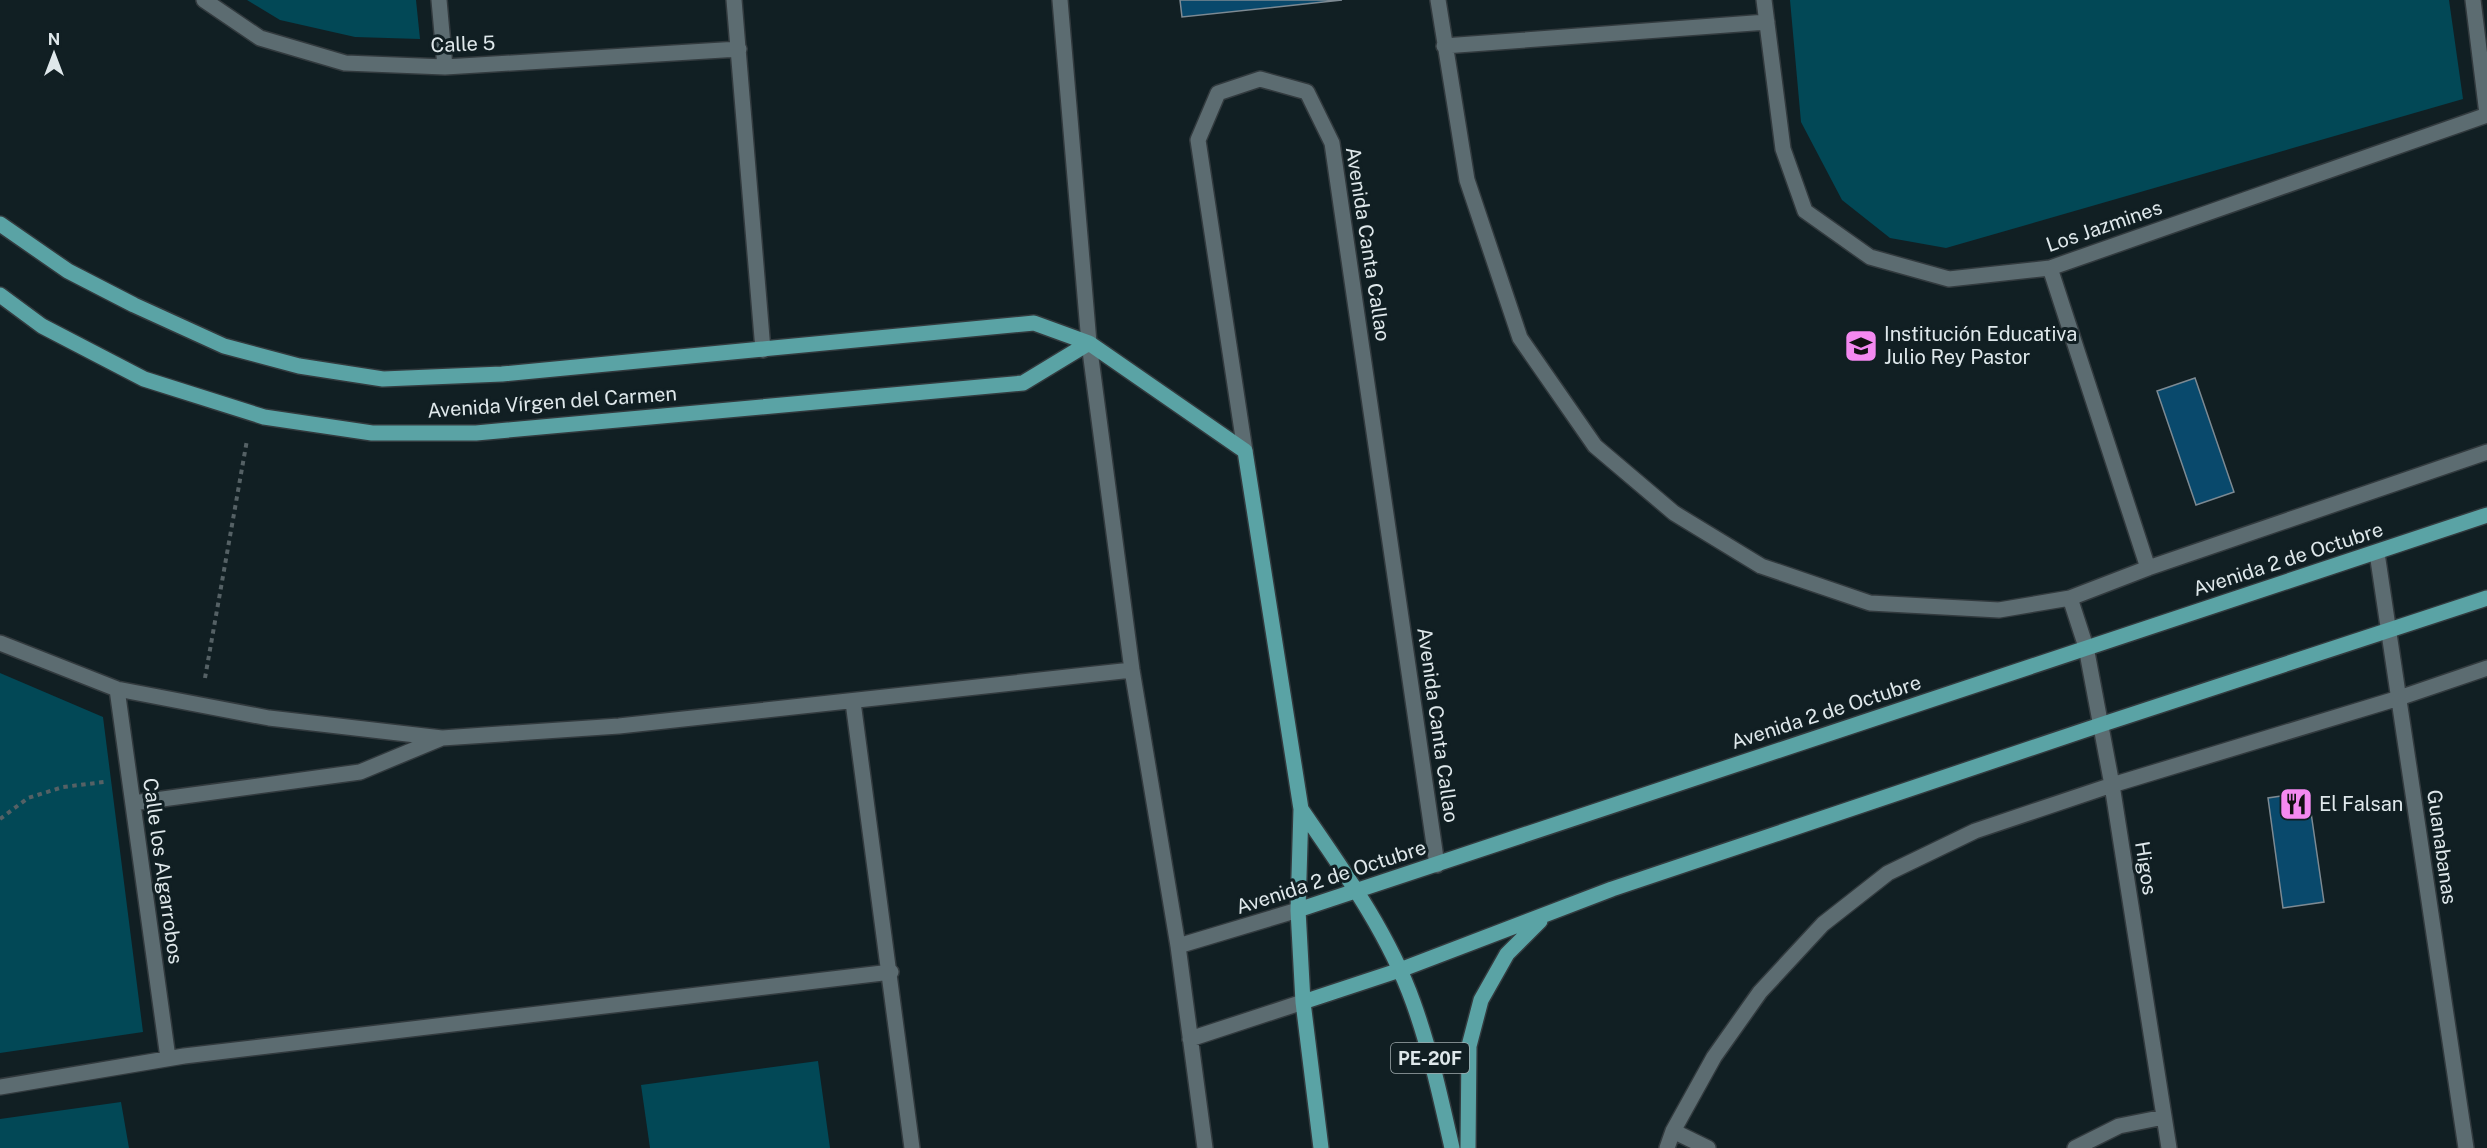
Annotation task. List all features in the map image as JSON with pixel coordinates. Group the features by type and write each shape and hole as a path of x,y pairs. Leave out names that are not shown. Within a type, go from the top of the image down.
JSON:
{"main road":[{"name":"Avenida Vírgen del Carmen","path":"0,224 68,271 134,305 224,346 299,366 383,379 502,374 1034,322 1089,343 1245,451"},
{"name":"Avenida Vírgen del Carmen","path":"0,295 42,326 144,379 264,417 372,433 476,433 1023,383 1089,343"},
{"name":"Avenida Canta Callao","path":"1245,451 1301,809 1298,910 1303,1002 1321,1148"},
{"name":"Avenida 2 de Octubre","path":"1298,910 2487,515"},
{"path":"1303,1002 1400,970 1612,890 2100,725 2487,598"},
{"name":"Avenida Canta Callao","path":"1301,809 1357,891 1400,970 1425,1040 1452,1148"},
{"path":"1468,1148 1469,1046 1481,1000 1508,954 1545,917"}],"street":[{"name":"Calle 5","path":"204,0 261,38 345,63 445,67 739,49"},
{"path":"439,0 445,67"},
{"path":"734,0 763,350"},
{"path":"1060,0 1089,343 1132,670 1178,946 1205,1148"},
{"path":"1438,0 1467,180 1520,338 1595,446 1674,513 1761,566 1870,603 1999,610 2070,598 2148,568 2050,268"},
{"name":"Los Jazmines","path":"1764,0 1783,149 1805,211 1870,256 1949,279 2050,268 2487,114"},
{"path":"2473,0 2487,114"},
{"path":"1444,46 1767,22"},
{"name":"Avenida Canta Callao","path":"1245,451 1198,140 1218,93 1260,79 1307,92 1332,143 1437,865"},
{"name":"Avenida 2 de Octubre","path":"2148,568 2487,452"},
{"name":"Guanabanas","path":"2377,553 2466,1148"},
{"name":"Higos","path":"2070,598 2086,647 2112,785 2169,1148"},
{"path":"0,643 117,689 269,717 442,738 619,726 1132,670"},
{"path":"1666,1148 1714,1057 1760,992 1823,924 1888,873 1975,831 2112,785 2399,698 2487,668"},
{"name":"Calle los Algarrobos","path":"117,689 168,1058"},
{"path":"853,702 891,972 912,1148"},
{"path":"133,803 360,772 442,738"},
{"name":"Avenida 2 de Octubre","path":"1178,946 1298,910"},
{"path":"0,1088 168,1058 891,972"},
{"path":"1190,1039 1303,1002"},
{"path":"2075,1148 2119,1126 2164,1117"},
{"path":"1673,1131 1708,1148"}],"path":[{"path":"200,704 252,413"},
{"path":"0,819 28,798 63,787 107,782"}],"shaded area":[{"path":"247,0 416,0 420,39 355,37 280,20"},
{"path":"1790,0 2449,0 2463,99 1946,248 1890,238 1842,200 1801,122"},
{"path":"0,673 103,717 143,1032 0,1053"},
{"path":"818,1061 830,1148 650,1148 641,1085"},
{"path":"121,1102 129,1148 0,1148 0,1119"}],"building":[{"path":"1180,0 1342,0 1182,17"},
{"path":"2195,378 2234,492 2196,505 2157,391"},
{"path":"2308,792 2324,902 2283,908 2268,798"}],"place":[{"name":"Institución Educativa Julio Rey Pastor","path":"1861,346"},
{"name":"El Falsan","path":"2296,804"}]}
